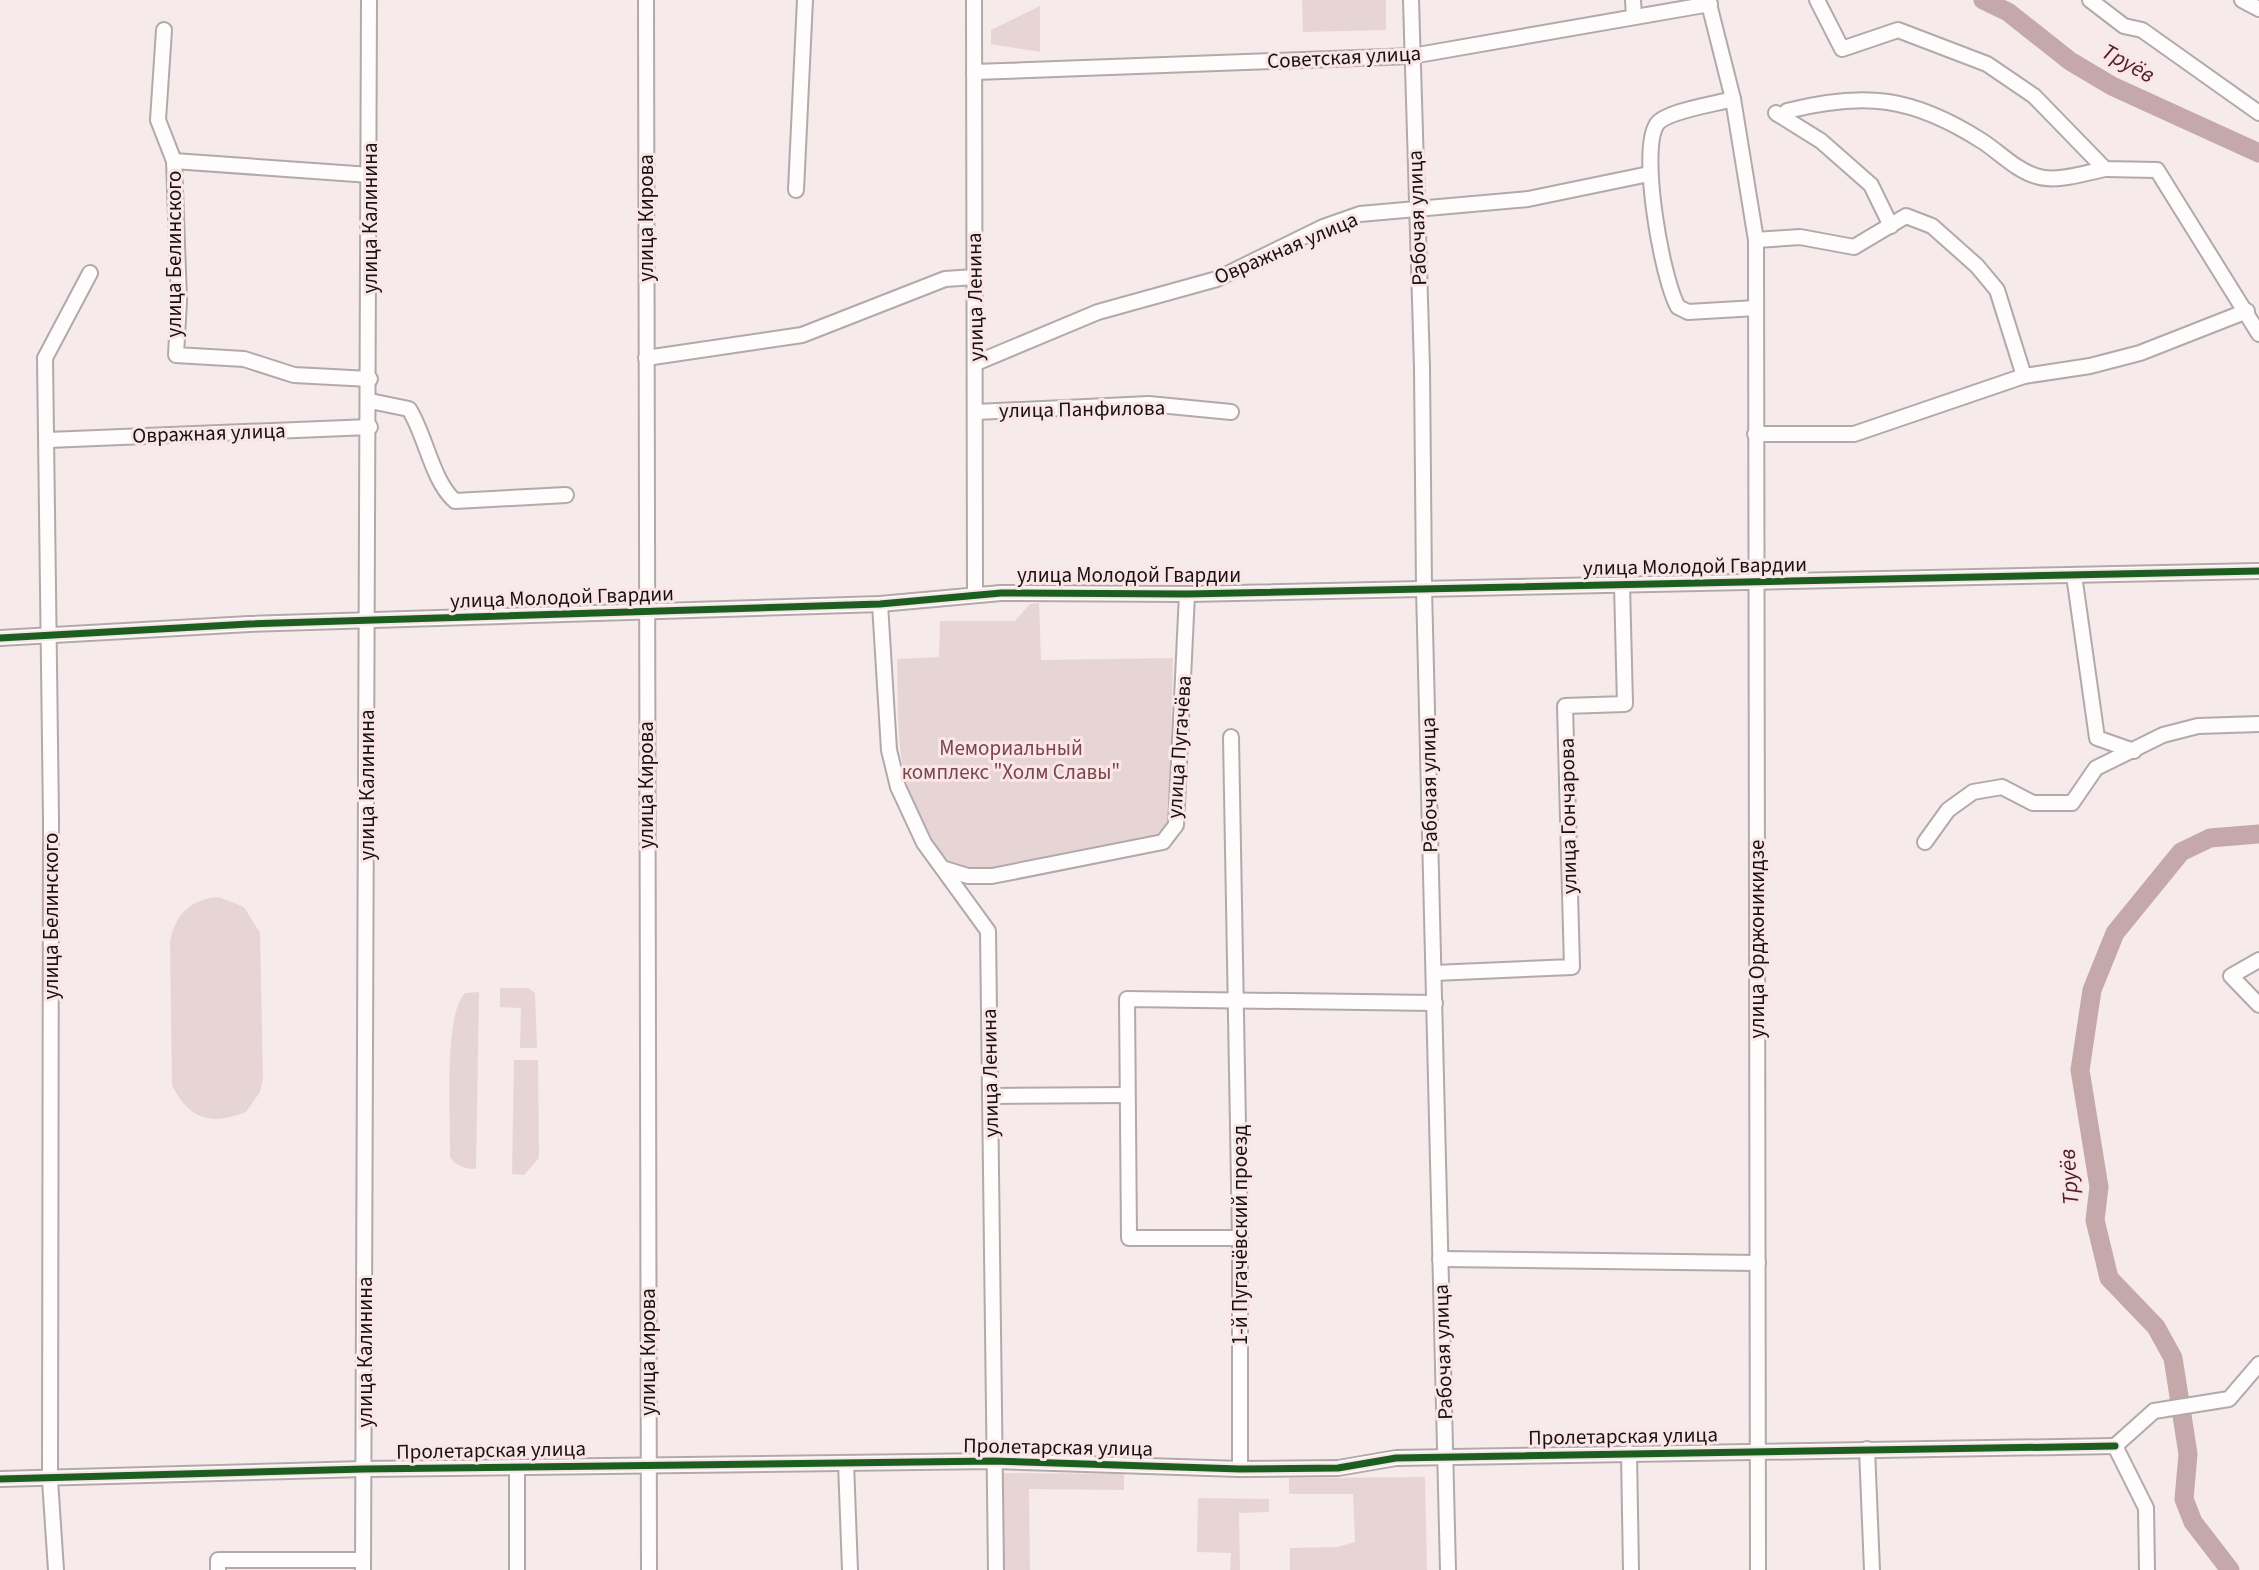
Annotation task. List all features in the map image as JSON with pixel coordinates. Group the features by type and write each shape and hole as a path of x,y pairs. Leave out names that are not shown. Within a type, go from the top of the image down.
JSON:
{"street":[{"name":"улица Калинина","path":"363,1565 370,427 369,0"},
{"name":"улица Кирова","path":"646,0 645,611 649,1570"},
{"path":"796,190 805,0"},
{"name":"улица Ленина","path":"974,0 975,594"},
{"name":"Рабочая улица","path":"1411,0 1422,367 1424,589 1448,1570"},
{"path":"1633,0 1634,18"},
{"path":"1817,0 1842,49 1898,30 1987,64 2034,96 2105,169"},
{"path":"2090,0 2124,26 2142,30 2259,113"},
{"path":"2242,0 2259,9"},
{"name":"Советская улица","path":"974,72 1412,56 1634,18 1709,2"},
{"name":"улица Орджоникидзе","path":"1709,2 1733,99 1756,240 1758,1570"},
{"name":"улица Белинского","path":"164,30 158,120 174,161 178,300 176,355 244,359 293,375 370,379"},
{"path":"1733,99 1668,116 1658,123 1652,137 1649,174 1664,261 1678,307 1688,312 1756,308"},
{"path":"1891,226 1871,185 1821,141 1781,112 1823,102 1861,100 1913,105 1961,128 2036,177 2051,178 2105,169 2157,170 2259,334"},
{"path":"174,161 370,175"},
{"name":"Овражная улица","path":"976,363 1098,312 1217,279 1360,214 1528,199 1649,174"},
{"path":"1756,240 1800,237 1854,247 1906,216 1932,226 1977,266 1997,290 2024,376"},
{"name":"улица Белинского","path":"56,1570 50,1480 51,818 45,358 90,272"},
{"path":"646,358 802,335 945,279 975,276"},
{"path":"1755,434 1854,434 2024,376 2090,366 2140,353 2247,311"},
{"path":"370,401 409,409 422,429 445,493 455,501 566,495"},
{"name":"улица Панфилова","path":"976,412 1149,404 1231,412"},
{"name":"Овражная улица","path":"48,440 370,427"},
{"name":"улица Молодой Гвардии","path":"0,638 249,624 880,604 975,594 1187,594 2259,571"},
{"path":"2074,575 2097,738 2134,751"},
{"name":"улица Гончарова","path":"1434,974 1572,967 1565,706 1625,704 1622,585"},
{"name":"улица Пугачёва","path":"945,869 968,876 992,876 1163,842 1176,825 1187,594"},
{"name":"улица Ленина","path":"880,604 889,750 898,787 924,843 988,931 996,1570"},
{"path":"1925,842 1948,810 1973,792 2002,787 2033,803 2072,803 2095,768 2164,735 2198,726 2259,724"},
{"name":"1-й Пугачёвский проезд","path":"1231,737 1240,1238 1240,1469"},
{"path":"2259,960 2231,976 2259,1005"},
{"path":"1240,1238 1129,1238 1127,999 1435,1003"},
{"path":"990,1096 1127,1095"},
{"path":"1440,1259 1758,1263"},
{"path":"2147,1570 2146,1508 2115,1446 2154,1411 2229,1399 2259,1364"},
{"name":"Пролетарская улица","path":"0,1479 50,1480 364,1469 994,1461 1240,1469 1338,1468 1396,1458 2115,1446"},
{"path":"1867,1450 1872,1570"},
{"path":"1629,1453 1631,1570"},
{"path":"846,1463 850,1570"},
{"path":"517,1467 517,1570"},
{"path":"218,1570 218,1560 363,1565"}],"green space":[{"path":"1302,0 1386,0 1386,30 1303,32"},
{"path":"1040,6 1040,52 991,44 991,30"},
{"name":"Мемориальный комплекс \"Холм Славы\"","path":"1039,603 1041,660 1173,658 1169,822 1159,836 1031,864 982,870 965,869 951,862 934,843 911,801 901,755 897,659 939,657 940,621 1015,621 1030,604"},
{"path":"219,897 244,907 260,933 263,1079 260,1092 246,1112 211,1119 185,1106 172,1085 170,942 176,923 186,910 200,901"},
{"path":"500,988 528,988 535,993 537,1048 520,1048 521,1008 500,1007"},
{"path":"479,992 476,1169 461,1166 450,1157 450,1070 458,1005 465,993"},
{"path":"514,1060 538,1060 539,1158 524,1175 512,1174"},
{"path":"1002,1473 1124,1474 1124,1490 1029,1489 1030,1570 1004,1570"},
{"path":"1425,1477 1427,1570 1290,1570 1290,1548 1337,1547 1355,1542 1353,1494 1289,1494 1289,1478"},
{"path":"1198,1498 1269,1499 1269,1512 1239,1513 1240,1570 1230,1570 1231,1553 1197,1552"}],"waterway":[{"name":"Труёв","path":"1983,0 2008,12 2070,61 2112,86 2259,153"},
{"name":"Труёв","path":"2230,1570 2193,1522 2184,1499 2188,1454 2173,1358 2156,1327 2109,1278 2095,1220 2099,1187 2080,1070 2092,990 2115,933 2181,852 2210,838 2259,834"}],"cycle path":[{"path":"0,638 249,624 880,604 1001,593 1187,594 2259,571"},
{"path":"0,1479 364,1469 994,1461 1240,1469 1338,1468 1396,1458 2115,1446"}]}
